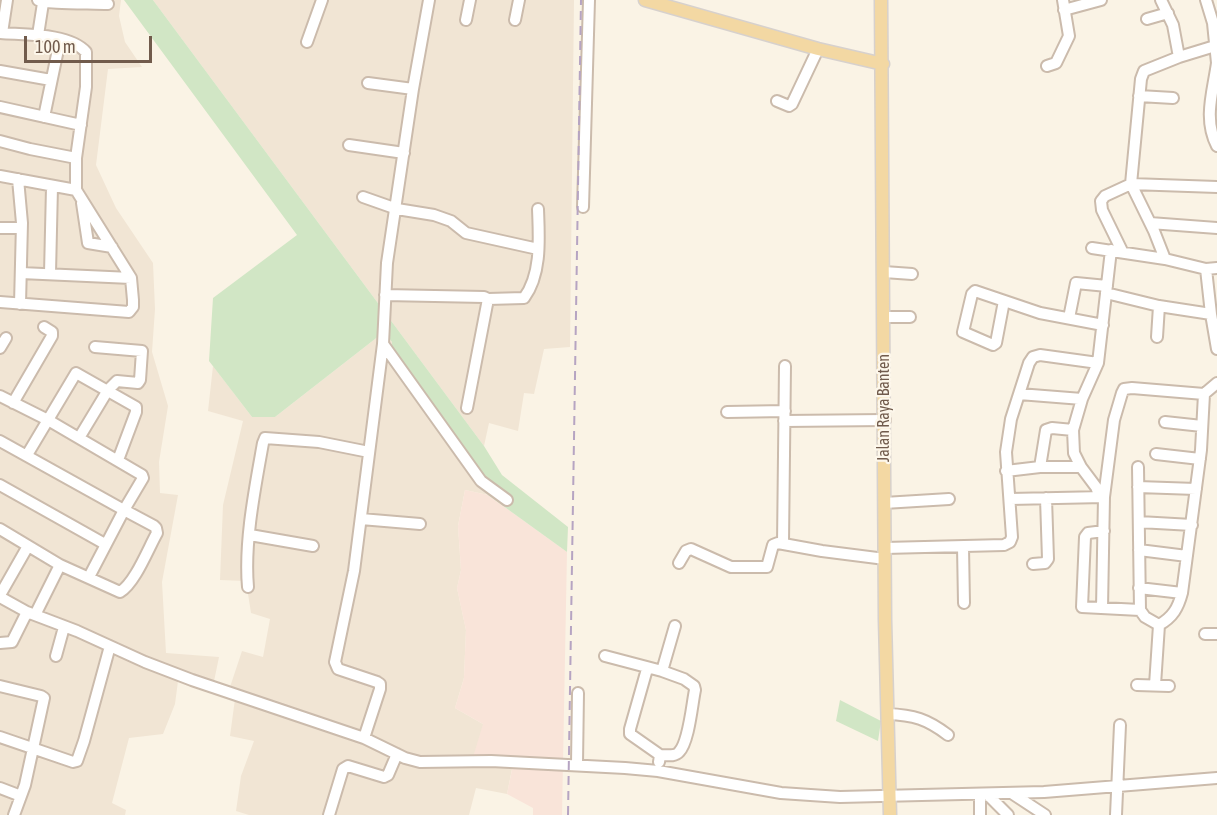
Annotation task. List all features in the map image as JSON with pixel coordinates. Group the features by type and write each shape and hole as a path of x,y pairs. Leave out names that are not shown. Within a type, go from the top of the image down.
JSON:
{"main road":[{"path":"645,0 818,49 883,64"},
{"name":"Jalan Raya Banten","path":"881,0 884,317 880,421 885,503 890,815"}],"street":[{"path":"7,0 1,33 38,35 79,46 86,52 86,87 76,158 79,195 88,243 112,247"},
{"path":"307,42 322,0"},
{"path":"364,738 380,684 338,669 335,665 354,571 383,344 387,263 429,0"},
{"path":"466,20 470,0"},
{"path":"515,20 519,0"},
{"path":"583,207 590,0"},
{"path":"1047,66 1056,63 1068,40 1064,5 1101,0"},
{"path":"1161,0 1173,26 1179,57"},
{"path":"1206,0 1213,24 1217,63 1209,111 1213,139 1217,146"},
{"path":"38,35 40,2 75,1 108,4"},
{"path":"1147,19 1168,13"},
{"path":"44,117 60,40"},
{"path":"1165,259 1131,184 1140,79 1144,71 1215,46"},
{"path":"777,101 789,106 792,104 818,49"},
{"path":"0,71 51,80"},
{"path":"368,83 413,89"},
{"path":"1139,96 1173,98"},
{"path":"0,107 81,125"},
{"path":"0,141 76,158"},
{"path":"349,145 404,153"},
{"path":"0,176 79,195 131,278 134,300 132,310 129,312 0,302"},
{"path":"18,179 21,228 20,304"},
{"path":"1102,497 1074,453 1073,430 1082,399 1098,363 1106,290 1117,250 1100,205 1105,196 1131,184 1217,187"},
{"path":"50,273 52,187"},
{"path":"363,197 397,209 434,215 451,221 466,233 475,236 538,249"},
{"path":"385,295 524,298 534,278 538,249 538,209"},
{"path":"1150,223 1217,228"},
{"path":"0,228 21,228"},
{"path":"1092,248 1117,250 1211,268 1211,314 1217,350"},
{"path":"884,272 912,274"},
{"path":"21,273 131,278"},
{"path":"1069,318 1076,283 1159,306 1211,314"},
{"path":"1004,301 996,343 993,345 963,332 975,291 1041,313 1102,325"},
{"path":"467,408 488,299"},
{"path":"1157,338 1159,306"},
{"path":"884,317 910,317"},
{"path":"13,403 52,336 52,332 44,327"},
{"path":"383,344 481,481 507,500"},
{"path":"79,438 108,390 117,381 140,382 143,353 140,350 94,347"},
{"path":"679,563 686,551 691,549 731,567 767,567 772,545 775,543 822,551 885,553 1004,545 1010,542 1012,537 1006,452 1025,370 1033,357 1040,355 1098,363"},
{"path":"783,543 785,366"},
{"path":"27,455 76,373 136,407 118,460"},
{"path":"1102,608 1104,531 1102,497 1114,420 1124,389 1143,388 1204,394 1217,383"},
{"path":"1019,393 1082,399"},
{"path":"1159,625 1170,618 1176,610 1182,593 1200,459 1204,394"},
{"path":"0,396 48,420 142,475 143,478 89,577"},
{"path":"726,412 880,421"},
{"path":"1165,422 1202,426"},
{"path":"1040,467 1046,430 1052,428 1073,430"},
{"path":"248,587 247,559 257,478 263,443 266,438 320,442 369,452"},
{"path":"0,441 156,528 157,533 142,562 126,587 120,592 60,566 0,529"},
{"path":"1156,454 1200,459"},
{"path":"1006,471 1040,467 1081,467"},
{"path":"1138,467 1140,610 1145,617 1159,625"},
{"path":"0,485 105,544"},
{"path":"1138,487 1196,489"},
{"path":"1010,499 1102,497"},
{"path":"1033,564 1045,563 1048,559 1046,498"},
{"path":"885,503 949,499"},
{"path":"361,519 420,524"},
{"path":"1139,522 1192,525"},
{"path":"1104,531 1088,533 1085,537 1082,607 1140,610"},
{"path":"250,535 313,546"},
{"path":"28,546 0,596 31,613 192,680 364,738 420,762 491,761 577,764 658,771 780,793 840,797 1012,793 1217,778"},
{"path":"963,547 964,603"},
{"path":"1139,550 1187,556"},
{"path":"0,643 12,642 60,566"},
{"path":"1139,588 1182,593"},
{"path":"1155,685 1159,625"},
{"path":"662,671 675,626"},
{"path":"56,656 64,627"},
{"path":"1205,634 1217,634"},
{"path":"0,737 73,762 79,759 110,646"},
{"path":"604,656 647,669 662,671 684,679 694,686 681,751 674,756 660,755 630,734 647,669"},
{"path":"0,686 41,696 44,699 21,796 14,815"},
{"path":"1137,686 1169,686"},
{"path":"577,764 578,693"},
{"path":"887,714 924,719 948,735"},
{"path":"1116,815 1120,725"},
{"path":"329,815 343,769 348,766 384,777 388,775 397,754"},
{"path":"658,771 660,755"},
{"path":"0,788 21,796"},
{"path":"1012,793 1045,815"},
{"path":"980,815 983,794"},
{"path":"983,794 1008,815"}],"shaded area":[{"path":"0,0 121,0 119,16 125,42 142,67 108,69 96,165 116,208 153,263 155,309 152,352 168,406 159,462 160,493 178,495 162,582 166,653 219,657 212,691 178,681 175,704 163,734 129,738 112,803 126,810 125,815 0,815"},
{"path":"153,0 574,0 570,347 544,349 534,394 524,393 518,431 489,423 484,446"},
{"path":"384,332 392,342 391,362 488,495 465,490 458,526 461,570 457,588 466,630 464,678 455,708 483,724 513,764 507,794 476,788 469,815 249,815 236,811 241,776 254,741 230,736 235,699 227,696 242,651 263,657 270,619 251,613 246,581 220,580 223,505 243,421 208,411 213,366 252,417 275,417"},
{"path":"465,490 488,495 567,552 562,815 533,815 533,808 507,794 513,765 471,764 483,724 455,708 464,678 466,630 457,588 461,570 458,526"}],"green space":[{"path":"124,0 153,0 484,446 502,475 568,527 567,552 488,495 391,362 392,342 384,332 275,417 252,417 209,361 213,298 297,235"},
{"path":"840,700 881,721 878,741 836,721"}],"railway":[{"path":"568,815 581,0"}]}
